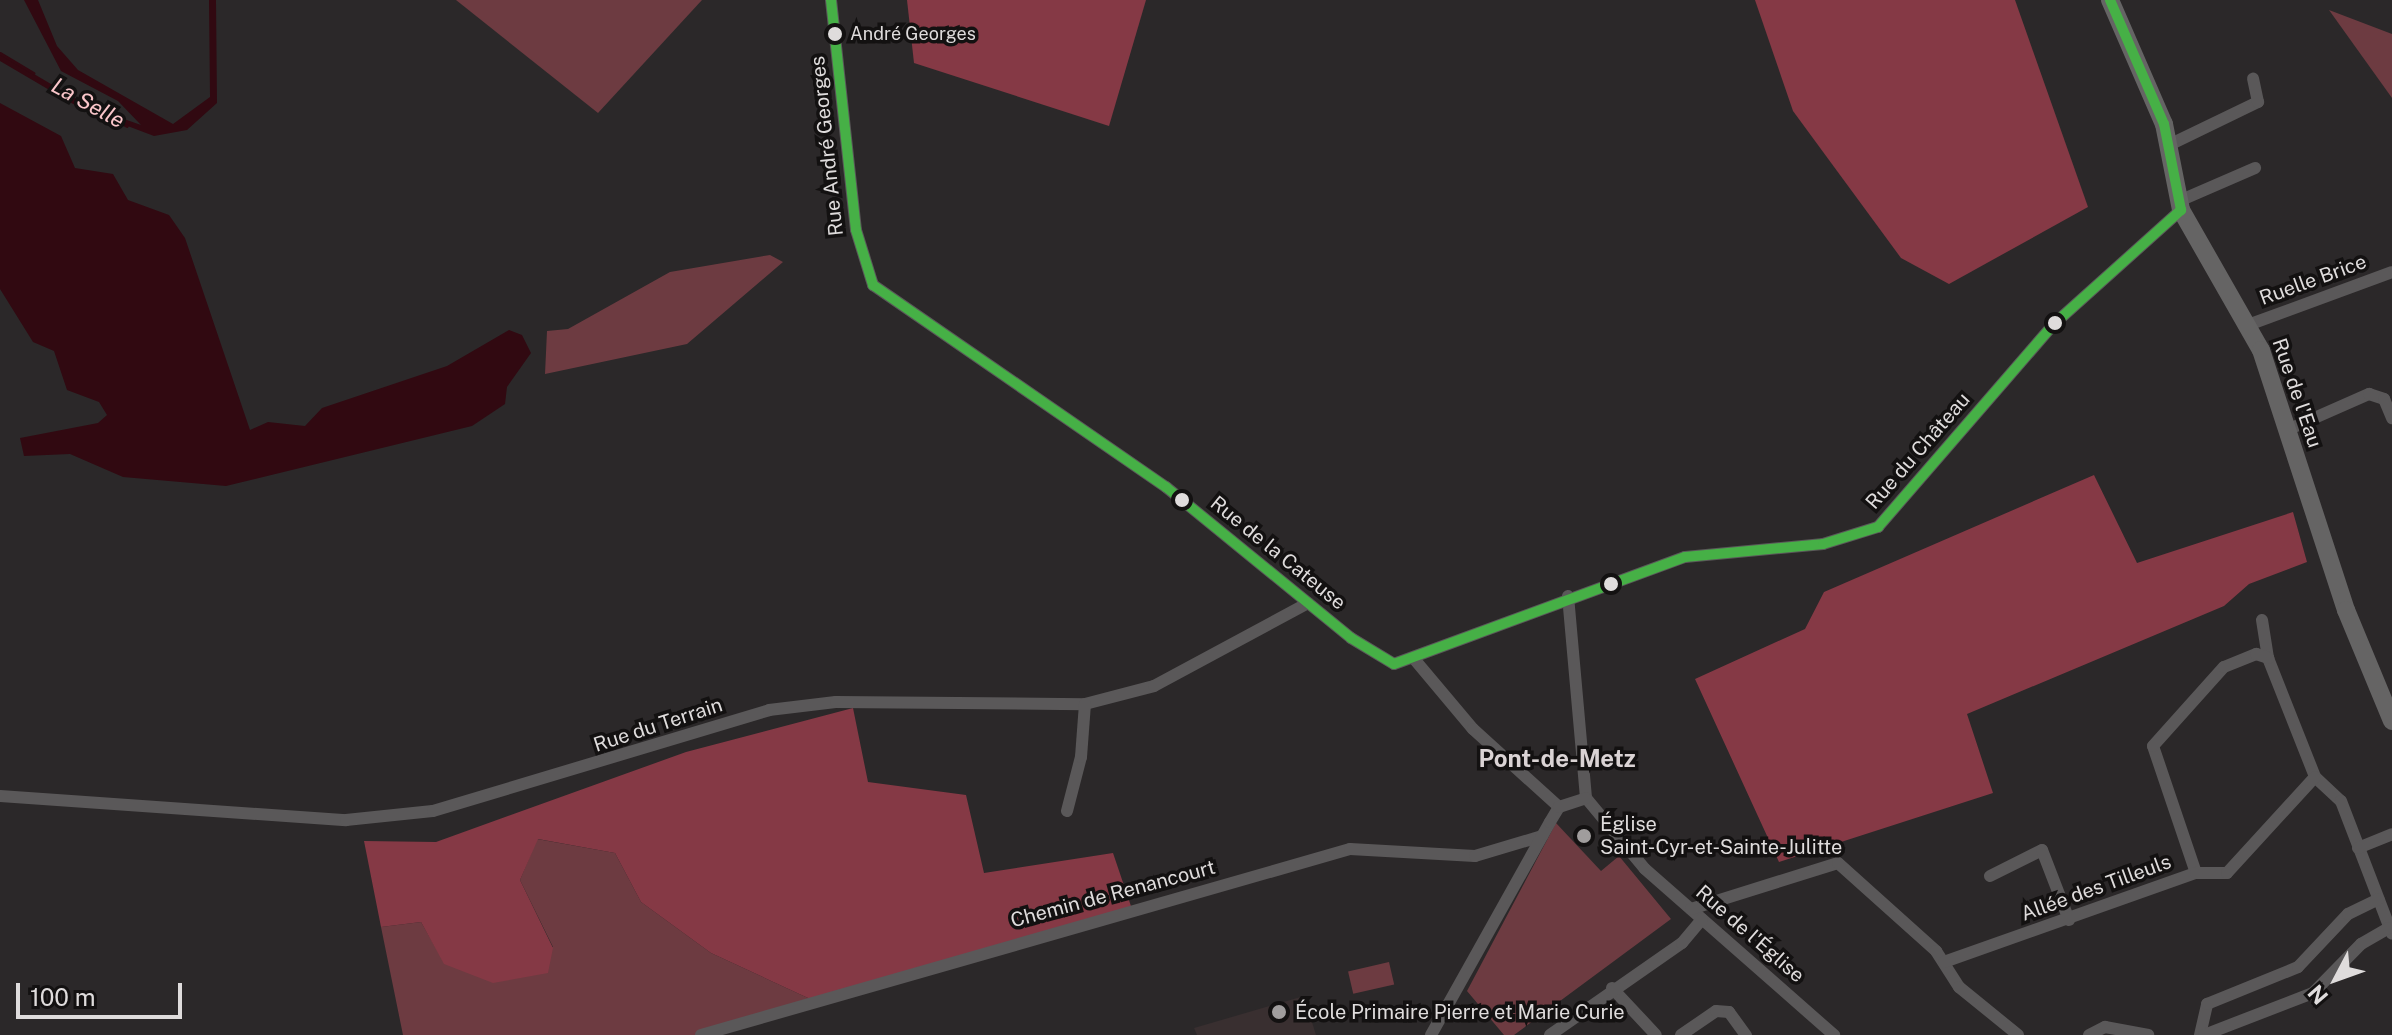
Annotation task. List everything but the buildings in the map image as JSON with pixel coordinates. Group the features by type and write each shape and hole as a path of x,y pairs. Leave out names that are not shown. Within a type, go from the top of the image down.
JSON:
{"street":[{"name":"Rue André Georges","path":"831,0 856,230 873,285"},
{"name":"Rue de l'Eau","path":"2110,0 2169,145 2180,206 2248,325 2287,430 2346,610 2392,721"},
{"path":"2169,145 2258,102 2253,79"},
{"name":"Rue du Château","path":"1415,660 1568,596 1685,557 1810,546 1878,527 2054,324 2180,206 2255,168"},
{"name":"Ruelle Brice","path":"2248,325 2392,272"},
{"name":"Rue de la Cateuse","path":"873,285 1166,487 1308,603 1383,659 1415,660"},
{"path":"2287,430 2369,394 2388,397 2392,418"},
{"path":"1431,1035 1559,807 1586,798 1568,596"},
{"name":"Rue du Terrain","path":"0,796 346,820 433,811 769,710 836,702 1085,704 1167,680 1308,603"},
{"path":"2262,620 2268,658 2315,777 2339,796 2358,848 2379,899 2391,931 2361,944 2313,993 2202,1035 2207,1004 2298,967 2348,914 2379,899"},
{"path":"2196,873 2153,746 2224,667 2256,654 2268,658"},
{"path":"1415,660 1453,709 1559,807"},
{"path":"1067,811 1081,757 1085,704"},
{"name":"Allée des Tilleuls","path":"1944,962 2196,873 2209,878 2233,869 2315,777"},
{"name":"Rue de l'Église","path":"1586,798 1645,869 1834,1035"},
{"path":"2358,848 2392,834"},
{"name":"Chemin de Renancourt","path":"701,1035 1350,849 1475,856 1542,836"},
{"path":"1990,876 2042,850 2069,920"},
{"path":"1691,909 1838,863 1944,962 1959,987 2018,1035"},
{"path":"1550,1035 1612,988 1682,943 1702,919"},
{"path":"1612,988 1656,1035"},
{"path":"1681,1035 1716,1011 1729,1012 1746,1035"},
{"path":"1439,1023 1446,1035"},
{"path":"2089,1035 2105,1027 2148,1035"}],"shaded area":[{"path":"24,0 38,0 57,46 78,70 173,124 210,97 209,0 216,0 217,103 187,130 154,136 80,108 0,61 0,54 90,107 141,125 118,101 61,71"},
{"path":"456,0 702,0 598,113"},
{"path":"907,0 1146,0 1109,126 914,63"},
{"path":"1755,0 2015,0 2088,207 1949,284 1901,258 1793,111"},
{"path":"2329,10 2392,34 2392,98"},
{"path":"0,103 61,136 75,168 113,174 128,200 169,215 185,238 250,430 268,422 305,426 322,408 447,366 509,330 522,335 531,353 507,387 505,404 472,426 226,486 123,477 70,454 24,456 20,438 98,423 107,415 99,402 67,390 54,351 33,342 0,289"},
{"path":"770,255 783,262 687,344 545,374 547,331 568,329 670,272"},
{"path":"2094,475 2137,563 2293,512 2307,562 2249,584 2224,606 1967,714 1993,793 1779,862 1695,679 1805,629 1824,592"},
{"path":"853,708 868,782 966,795 984,873 1113,853 1134,915 821,1004 711,953 641,902 615,853 538,839 520,880 553,948 548,973 493,983 444,964 421,922 381,927 364,841 436,842 686,752"},
{"path":"1556,823 1601,871 1619,856 1671,919 1514,1035 1504,1035 1467,991"},
{"path":"537,839 615,853 641,902 711,953 821,1004 717,1035 403,1035 381,927 421,922 445,964 553,947 520,880"},
{"path":"1389,962 1394,984 1353,994 1348,971"},
{"name":"École Primaire Pierre et Marie Curie","path":"1304,996 1316,1035 1197,1035 1194,1028"}],"waterway":[{"name":"La Selle","path":"0,53 33,73"},
{"name":"La Selle","path":"84,104 127,126"}],"transit line":[{"path":"831,0 856,230 873,285 1166,487 1351,638 1394,664 1685,557 1823,544 1878,527 2054,324 2181,210"},
{"path":"2110,0 2164,124 2181,210"}],"place":[{"name":"André Georges","path":"835,34"},
{"name":"Église Saint-Cyr-et-Sainte-Julitte","path":"1584,836"},
{"name":"École Primaire Pierre et Marie Curie","path":"1279,1012"}],"district":[{"name":"Pont-de-Metz","path":"1557,759"}]}
